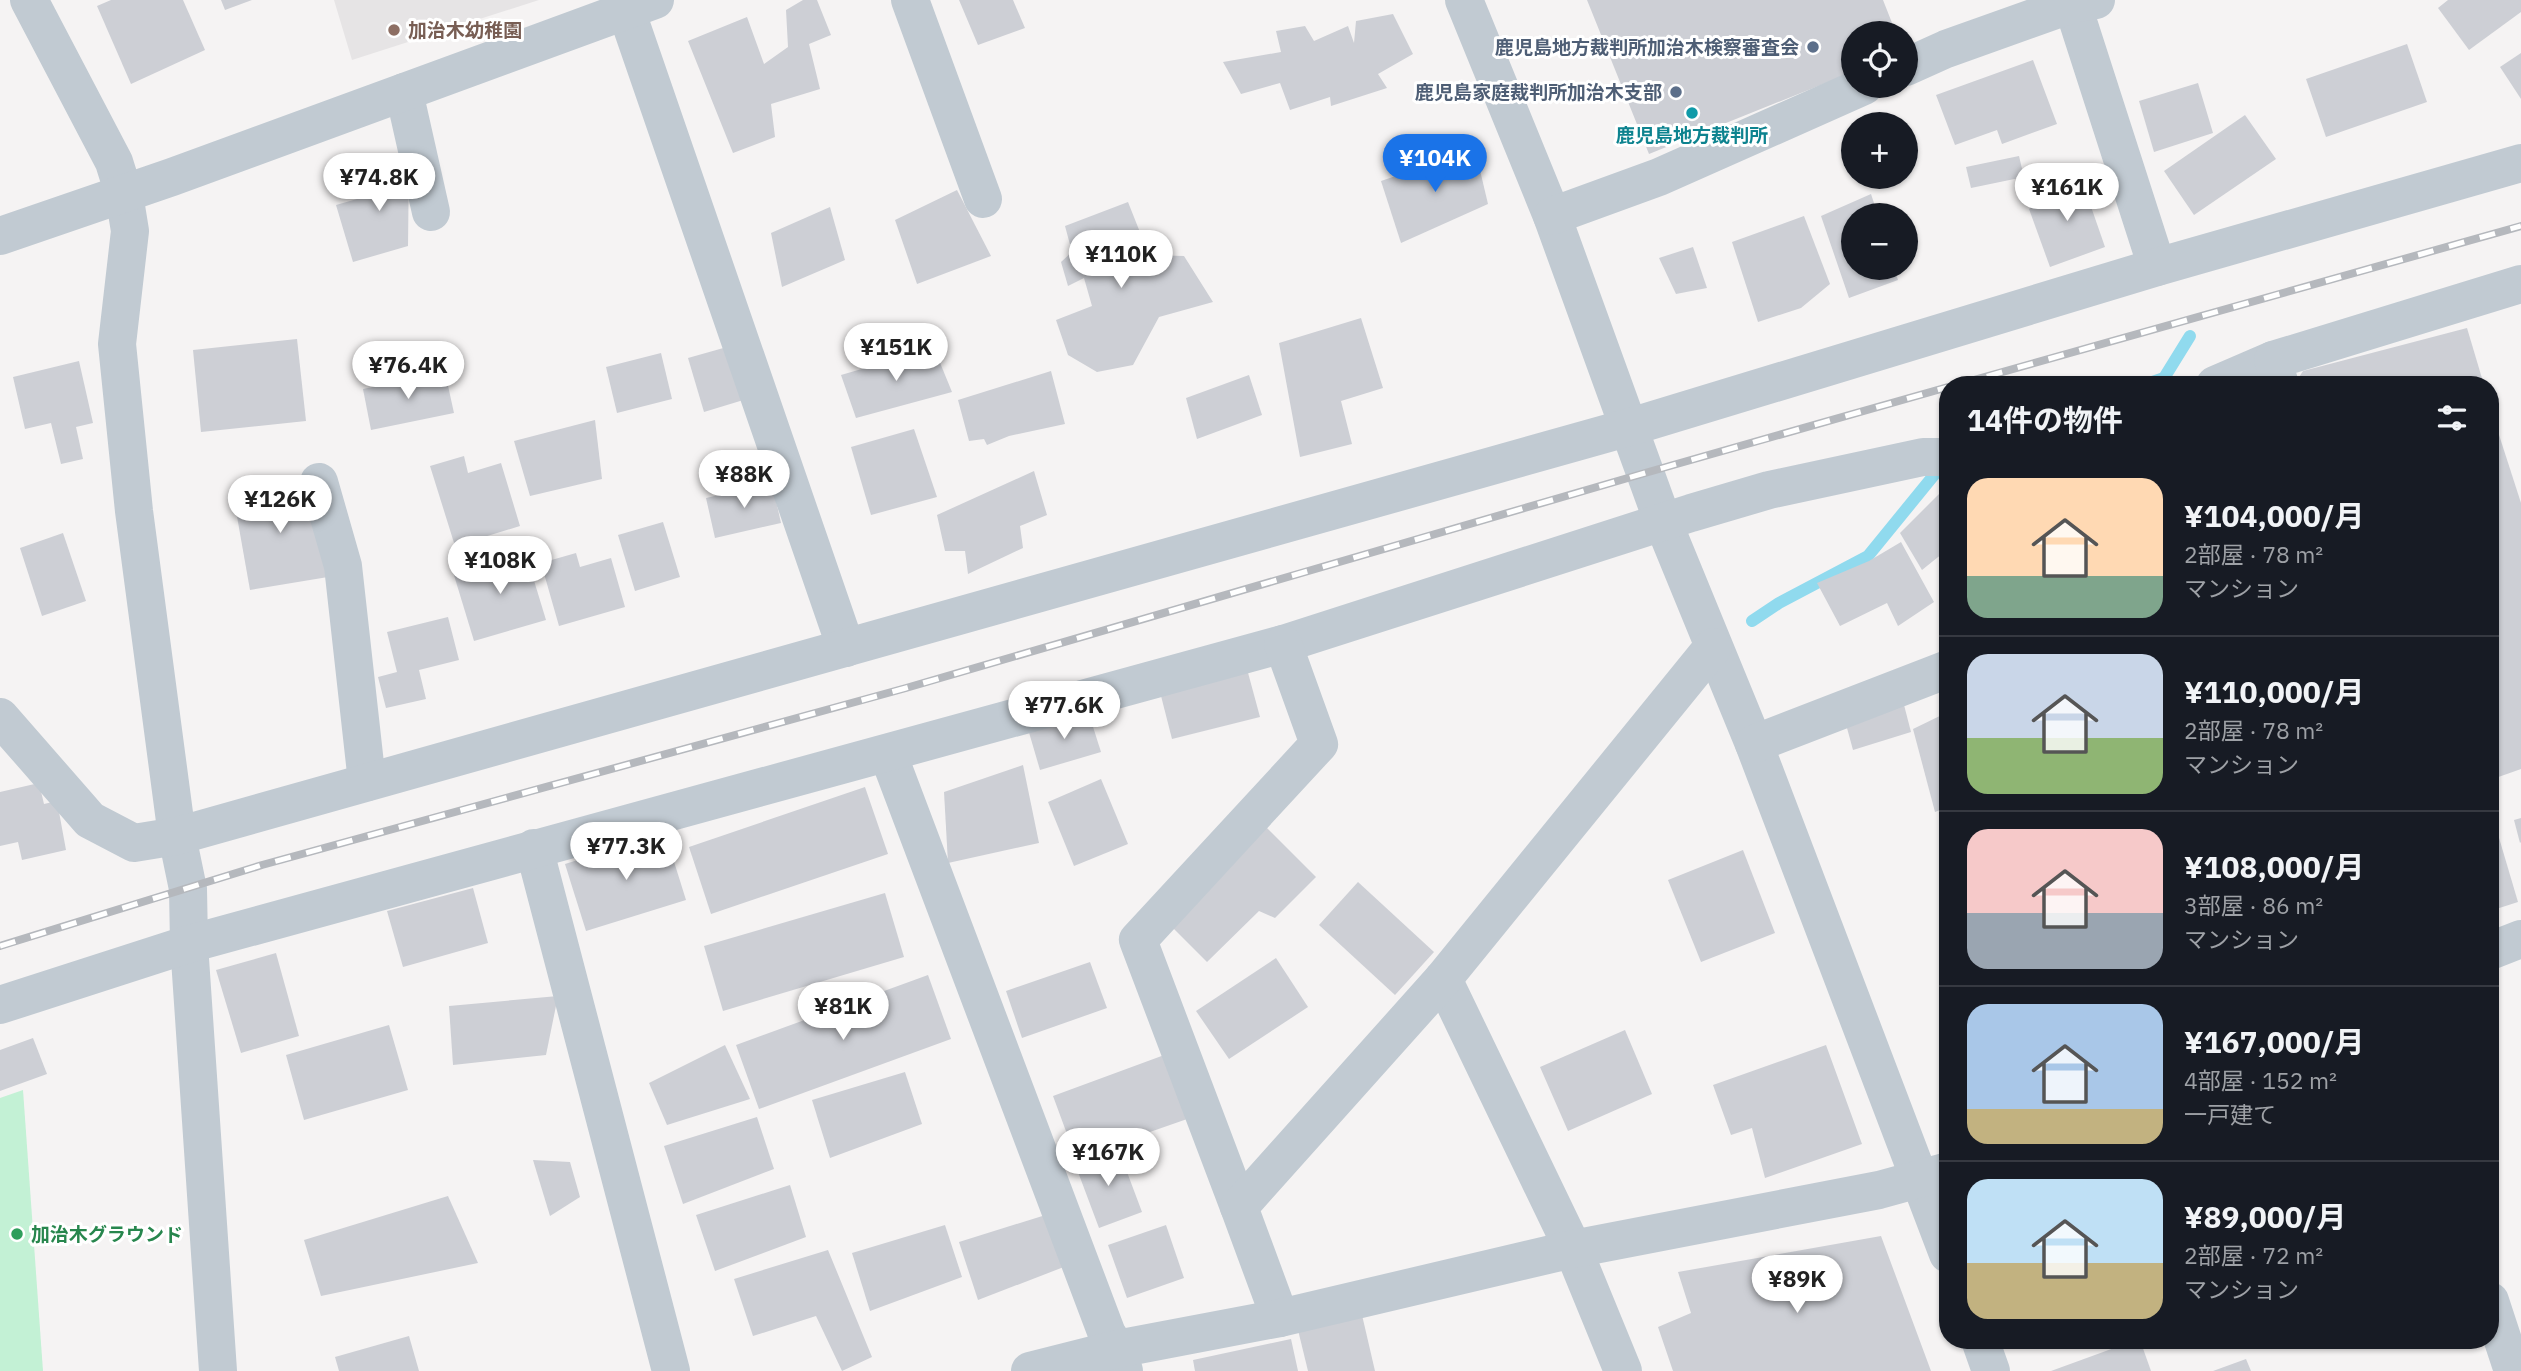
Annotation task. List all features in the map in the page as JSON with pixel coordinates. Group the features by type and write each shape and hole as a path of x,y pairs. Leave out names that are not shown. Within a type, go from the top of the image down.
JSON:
{"street":[{"path":"29,0 114,162 124,194 130,231 117,344 134,510 177,836 188,889 189,944 218,1371"},
{"path":"910,0 983,198"},
{"path":"1464,0 1552,216 1663,522 1933,1175 1939,1207"},
{"path":"1918,62 2080,1 2157,267"},
{"path":"0,236 124,194 640,5 846,648"},
{"path":"404,92 431,212"},
{"path":"1552,216 1659,177 1841,96"},
{"path":"0,717 90,820 134,844 177,836 1630,427 2157,267 2521,163"},
{"path":"2276,373 2521,284"},
{"path":"0,1005 189,944 1283,644 1769,490 1935,457"},
{"path":"319,482 343,566 367,782"},
{"path":"1280,1318 1138,940 1319,744 1283,644"},
{"path":"1239,1207 1443,979 1713,647"},
{"path":"1754,744 1939,672"},
{"path":"888,754 1107,1334 1120,1360"},
{"path":"534,848 671,1371"},
{"path":"2499,948 2521,939"},
{"path":"1443,979 1573,1249 1623,1371"},
{"path":"1030,1371 1120,1360 1280,1318 1573,1249 1879,1190 1933,1175"},
{"path":"2499,1328 2513,1371"},
{"path":"1983,1349 1991,1371"}],"shaded area":[{"name":"加治木幼稚園","path":"334,0 539,0 352,60"}],"green space":[{"name":"加治木グラウンド","path":"23,1090 43,1371 0,1371 0,1098"}],"building":[{"path":"111,0 183,0 205,50 131,84 97,6"},
{"path":"221,0 252,0 225,10"},
{"path":"803,0 817,0 831,35 809,44 820,89 771,104 775,137 733,153 688,41 747,17 764,64 788,47 786,10"},
{"path":"959,0 1013,0 1025,28 978,45"},
{"name":"鹿児島地方裁判所","path":"1587,0 1883,0 1891,21 1841,21 1841,77 1649,154"},
{"path":"2448,0 2521,0 2521,12 2469,50 2438,8"},
{"path":"1393,14 1413,54 1378,74 1387,88 1331,106 1330,97 1290,110 1280,83 1241,94 1223,62 1281,52 1276,31 1305,26 1314,41 1348,26 1354,43 1356,21"},
{"path":"2407,44 2427,102 2326,137 2306,79"},
{"path":"2521,53 2521,99 2500,67"},
{"path":"2033,60 2057,124 2002,144 1997,130 1955,145 1936,95"},
{"path":"2198,83 2213,133 2154,152 2139,101"},
{"path":"2245,115 2276,159 2194,215 2164,171"},
{"path":"1475,149 1488,204 1401,243 1381,181"},
{"path":"2019,156 2024,177 1971,188 1966,167"},
{"path":"409,159 408,246 353,262 336,205 371,195 364,172"},
{"path":"2079,172 2105,247 2050,267 2029,209"},
{"path":"957,190 991,256 917,284 895,220"},
{"path":"1871,194 1874,203 1851,203"},
{"path":"1128,202 1149,255 1184,256 1213,302 1159,317 1133,365 1097,372 1068,355 1056,320 1092,306 1084,278 1068,286 1061,262 1072,252 1065,226"},
{"path":"830,207 845,260 782,287 771,233"},
{"path":"1841,207 1841,275 1821,216"},
{"path":"1804,216 1830,284 1801,308 1758,322 1732,242"},
{"path":"1693,247 1707,288 1676,294 1659,258"},
{"path":"1843,280 1898,280 1849,298"},
{"path":"1361,318 1383,388 1341,401 1352,444 1300,457 1279,343"},
{"path":"2467,328 2481,376 2300,376 2303,371"},
{"path":"297,339 306,421 201,432 193,350"},
{"path":"734,345 750,398 704,412 688,358"},
{"path":"934,348 952,392 856,418 841,375"},
{"path":"661,353 672,399 617,413 606,367"},
{"path":"79,361 93,423 76,427 83,459 61,464 51,423 25,429 13,377"},
{"path":"1051,371 1065,424 1009,436 987,445 984,439 969,441 958,400"},
{"path":"445,372 454,413 371,430 363,389"},
{"path":"1249,375 1262,415 1197,439 1186,398"},
{"path":"595,420 602,479 530,496 514,441"},
{"path":"914,429 937,497 871,515 851,447"},
{"path":"2499,435 2521,503 2521,769 2499,777"},
{"path":"464,456 468,473 501,463 520,526 455,546 430,466"},
{"path":"1034,471 1047,515 1020,526 1023,548 968,574 965,551 945,551 937,515"},
{"path":"311,481 328,577 250,590 233,494"},
{"path":"772,483 781,523 715,538 706,498"},
{"path":"1939,494 1939,556 1922,570 1900,533"},
{"path":"663,522 680,577 635,591 618,535"},
{"path":"63,533 86,601 42,616 20,548"},
{"path":"1901,542 1934,602 1898,626 1887,603 1840,626 1817,583 1869,561"},
{"path":"525,551 546,620 474,641 453,572"},
{"path":"576,553 580,567 611,558 625,607 559,626 541,563"},
{"path":"448,617 459,660 419,670 426,699 386,708 378,677 397,672 387,632"},
{"path":"1247,669 1260,717 1172,739 1160,692"},
{"path":"1896,674 1911,732 1853,750 1838,695"},
{"path":"1088,711 1101,752 1040,770 1028,729"},
{"path":"1939,716 1939,810 1935,812 1913,729"},
{"path":"1023,765 1039,843 948,863 944,792"},
{"path":"1101,779 1128,844 1074,866 1048,802"},
{"path":"39,783 44,804 57,801 66,850 22,860 18,842 0,846 0,792"},
{"path":"865,787 888,854 711,914 689,847"},
{"path":"2521,818 2521,842 2520,843 2514,820"},
{"path":"1260,821 1316,877 1275,918 1259,911 1207,962 1162,917"},
{"path":"665,833 686,900 586,931 565,864"},
{"path":"2499,838 2518,902 2499,908"},
{"path":"1743,850 1775,933 1701,962 1668,880"},
{"path":"1358,882 1434,952 1395,995 1319,925"},
{"path":"473,888 488,943 403,967 387,911"},
{"path":"885,893 904,957 723,1011 704,946"},
{"path":"276,953 299,1036 241,1053 216,970"},
{"path":"1276,958 1308,1007 1229,1059 1196,1011"},
{"path":"1090,962 1107,1008 1022,1038 1006,991"},
{"path":"928,975 951,1039 759,1109 736,1045"},
{"path":"558,996 546,1055 453,1065 449,1006"},
{"path":"389,1025 408,1090 304,1120 286,1055"},
{"path":"1625,1030 1652,1094 1568,1131 1540,1067"},
{"path":"33,1038 47,1074 0,1091 0,1050"},
{"path":"725,1045 750,1099 667,1125 649,1083"},
{"path":"1826,1045 1862,1144 1765,1178 1752,1128 1731,1135 1713,1085"},
{"path":"1167,1054 1190,1118 1127,1140 1125,1134 1074,1153 1053,1096"},
{"path":"905,1072 922,1124 830,1158 812,1100"},
{"path":"757,1117 774,1169 683,1204 664,1146"},
{"path":"1118,1148 1142,1212 1099,1228 1075,1164"},
{"path":"533,1160 570,1162 580,1197 550,1216"},
{"path":"790,1185 806,1237 715,1271 696,1215"},
{"path":"448,1196 478,1263 321,1296 304,1240"},
{"path":"1052,1213 1069,1265 978,1300 959,1242"},
{"path":"945,1225 962,1277 870,1311 852,1253"},
{"path":"1166,1225 1184,1278 1127,1298 1108,1245"},
{"path":"1881,1236 1931,1371 1673,1371 1658,1327 1691,1313 1678,1272"},
{"path":"828,1250 872,1357 842,1371 816,1316 753,1336 734,1279"},
{"path":"1362,1315 1375,1371 1308,1371 1298,1330"},
{"path":"409,1336 419,1371 339,1371 335,1357"},
{"path":"1291,1339 1298,1371 1195,1371 1193,1360"},
{"path":"2111,1349 2143,1349 2151,1371 2051,1371"},
{"path":"2246,1359 2251,1371 2213,1371"}],"waterway":[{"path":"2165,376 2190,336"},
{"path":"1752,621 1779,603 1868,556 1939,469"}],"railway":[{"path":"1988,376 2521,226"},
{"path":"0,946 262,865 906,688 1939,390"}],"place":[{"name":"加治木幼稚園","path":"394,30"},
{"name":"鹿児島地方裁判所加治木検察審査会","path":"1813,47"},
{"name":"鹿児島家庭裁判所加治木支部","path":"1676,92"},
{"name":"鹿児島地方裁判所","path":"1692,113"},
{"name":"加治木グラウンド","path":"17,1234"}]}
